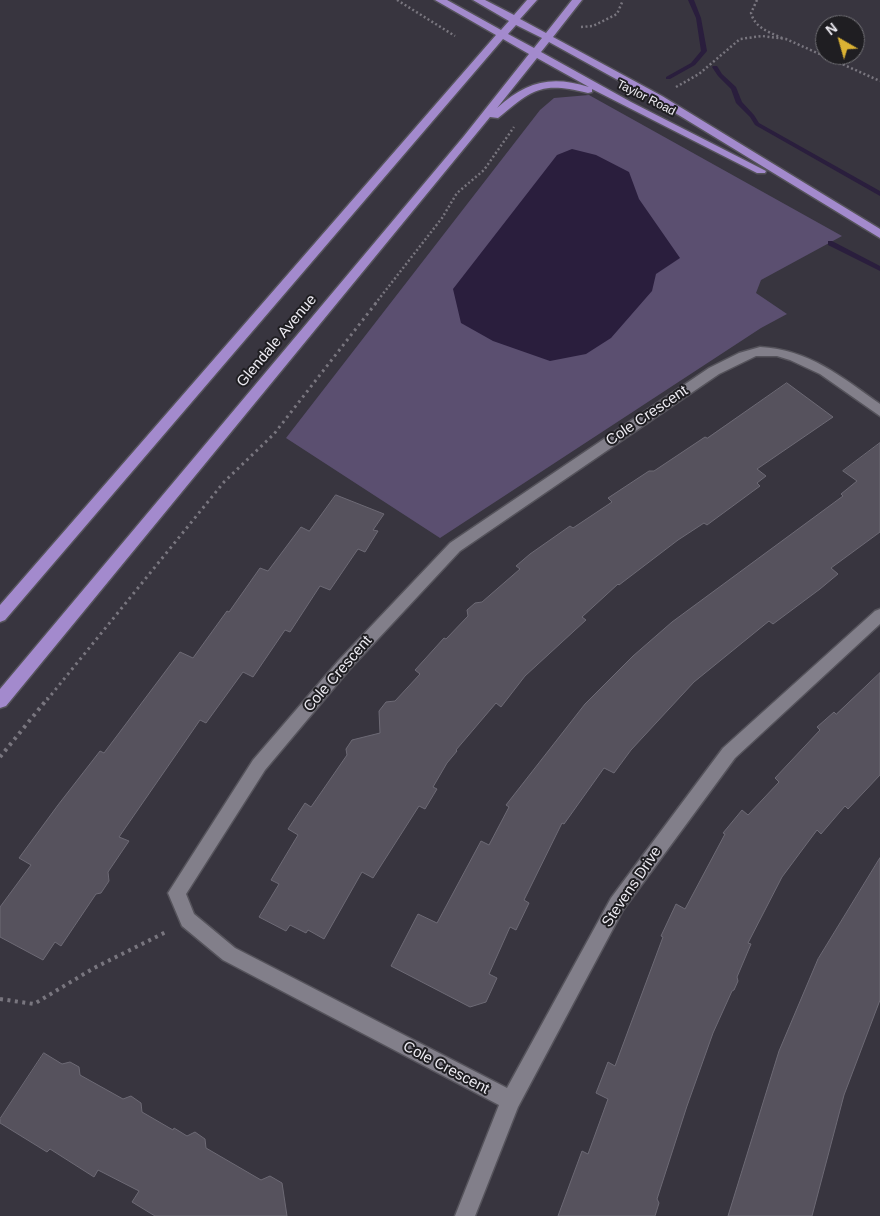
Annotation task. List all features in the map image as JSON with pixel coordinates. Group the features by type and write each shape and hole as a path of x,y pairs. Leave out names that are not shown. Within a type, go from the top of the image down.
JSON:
{"main road":[{"name":"Taylor Road","path":"440,0 502,34 538,51 627,104 843,212"},
{"name":"Taylor Road","path":"478,0 658,98 880,234"},
{"name":"Glendale Avenue","path":"0,616 532,0"},
{"name":"Glendale Avenue","path":"0,701 468,138 577,0"},
{"path":"538,51 749,154"},
{"path":"468,138 523,92 549,85 575,86 627,104"}],"street":[{"name":"Cole Crescent","path":"511,1101 229,954 188,920 177,893 259,765 344,665 455,547 714,370 759,351 791,354 818,368 880,411"},
{"name":"Stevens Drive","path":"465,1216 511,1101 617,904 729,752 880,615"}],"path":[{"path":"397,0 455,36"},
{"path":"578,27 593,26 612,17 620,11 623,0"},
{"path":"757,0 751,13 753,21 760,27 880,81"},
{"path":"670,91 699,74 740,39 762,36 786,39"},
{"path":"0,757 224,482 274,434 442,218 457,193 484,170 514,126"},
{"path":"0,999 34,1004 94,968 188,920"}],"shaded area":[{"path":"589,95 842,236 761,280 756,293 787,314 761,328 440,538 286,438 540,110 554,98"},
{"path":"572,149 596,155 629,172 639,199 680,258 656,274 652,291 611,338 586,354 550,361 493,341 461,323 453,289 557,155"}],"building":[{"path":"787,383 833,417 757,469 766,476 757,483 760,486 707,525 704,523 678,540 618,584 582,617 586,620 525,676 501,707 496,703 456,750 433,787 437,789 425,809 419,806 373,878 362,872 324,939 308,930 306,933 290,925 286,931 259,917 279,884 271,880 298,835 288,829 305,803 311,807 347,755 346,749 352,740 380,733 379,711 386,702 395,701 420,674 415,670 444,638 446,639 468,616 467,610 475,603 482,602 520,569 516,566 530,554 570,526 573,528 612,502 608,498 649,471 654,471 705,437 707,438"},
{"path":"880,443 880,532 831,568 838,574 820,589 773,624 769,621 694,682 631,750 614,773 604,768 564,824 562,823 524,900 529,903 516,930 510,927 489,974 497,978 486,1002 470,1007 391,966 418,914 437,923 481,841 489,845 509,807 506,805 585,704 633,656 672,622 843,496 841,494 857,481 843,471"},
{"path":"336,495 384,514 373,530 378,531 365,552 358,549 330,590 320,586 290,632 285,630 253,677 243,672 206,723 200,720 119,837 129,841 108,872 109,881 101,893 96,894 61,946 55,942 43,960 0,937 0,907 31,865 19,858 58,805 100,751 104,753 180,652 193,658 260,568 268,571 301,527 309,531"},
{"path":"880,673 880,775 848,809 845,806 821,834 817,830 782,877 748,943 751,944 737,977 738,981 713,1033 687,1106 657,1199 659,1203 655,1216 558,1216 582,1151 588,1154 608,1099 596,1093 608,1062 615,1066 663,937 661,936 676,904 685,909 725,834 723,833 742,810 748,815 779,782 775,778 820,730 817,727 834,712 836,714"},
{"path":"880,858 880,1000 844,1095 812,1216 728,1216 779,1051 818,959"},
{"path":"44,1053 62,1064 70,1062 79,1067 80,1075 123,1099 131,1096 141,1103 142,1112 173,1130 174,1128 187,1136 195,1132 205,1139 206,1148 261,1180 270,1176 282,1183 287,1216 155,1216 132,1202 139,1191 98,1170 94,1177 50,1149 47,1152 0,1123 0,1119"}],"waterway":[{"path":"668,78 693,64 704,51 699,18 691,0"},
{"path":"715,67 720,75 734,88 739,103 757,124 880,194"},
{"path":"830,243 880,269"}]}
